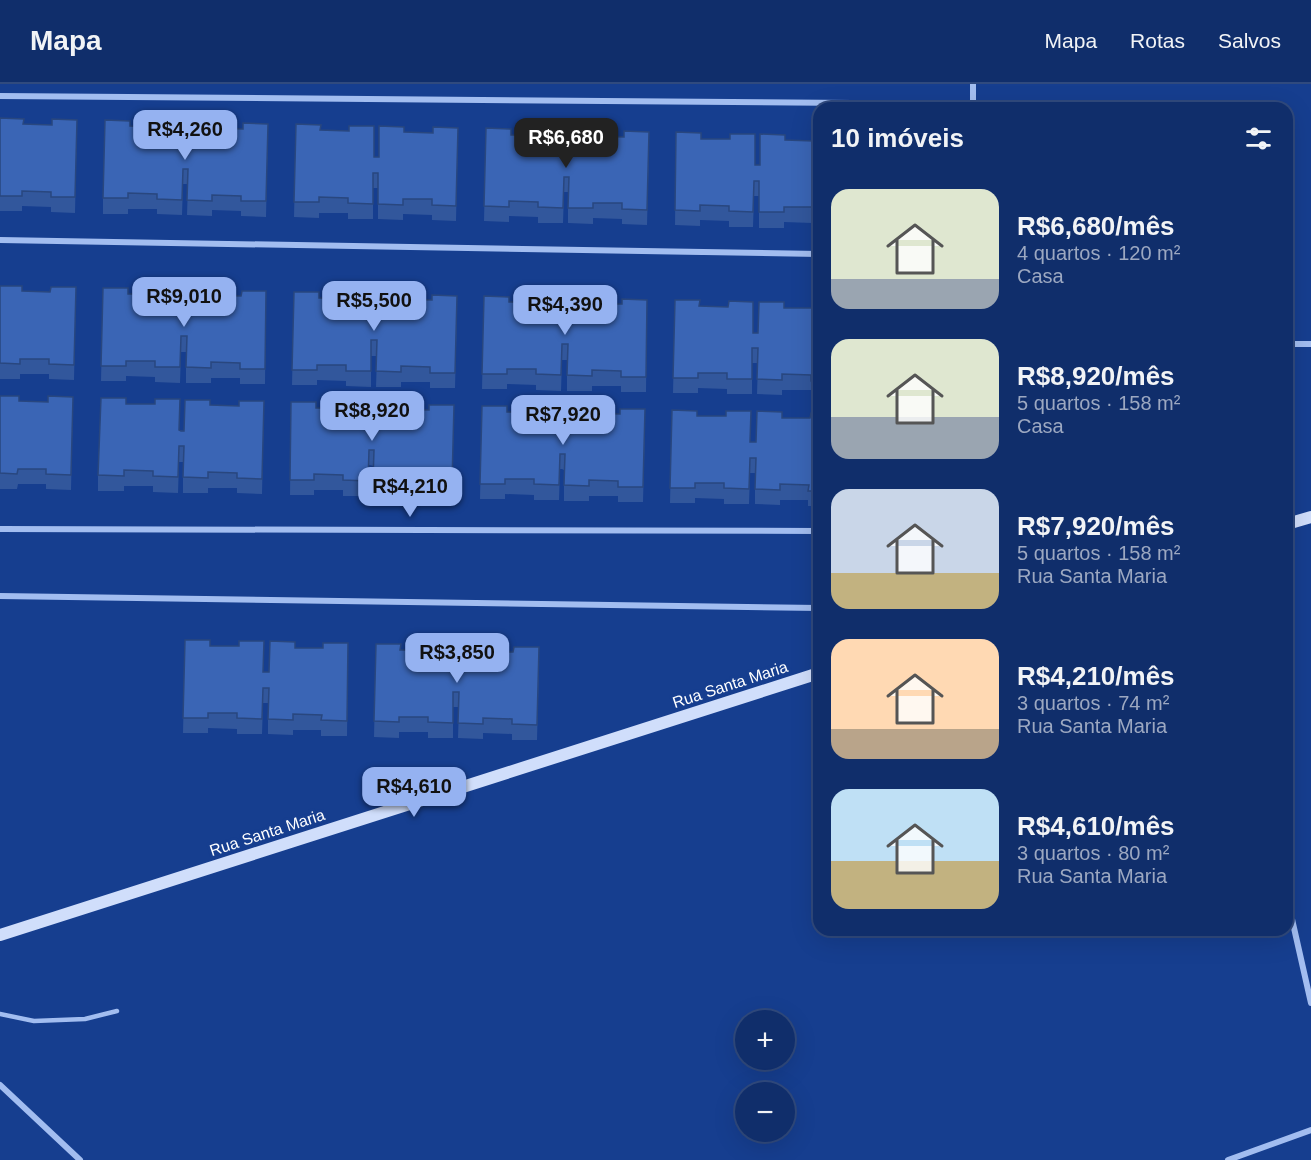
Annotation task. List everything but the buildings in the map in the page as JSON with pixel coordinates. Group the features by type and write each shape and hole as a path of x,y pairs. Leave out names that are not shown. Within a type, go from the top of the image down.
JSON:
{"street":[{"path":"973,84 973,102"},
{"path":"0,96 813,104"},
{"path":"0,240 813,254"},
{"path":"1293,344 1311,344"},
{"path":"1293,522 1311,517"},
{"path":"0,529 813,531"},
{"path":"0,596 813,608"},
{"name":"Rua Santa Maria","path":"0,935 813,675"},
{"path":"1293,924 1311,1003"},
{"path":"0,1085 80,1160"},
{"path":"1228,1160 1311,1130"}],"lane":[{"path":"0,1014 34,1021 85,1018 117,1011"}]}
